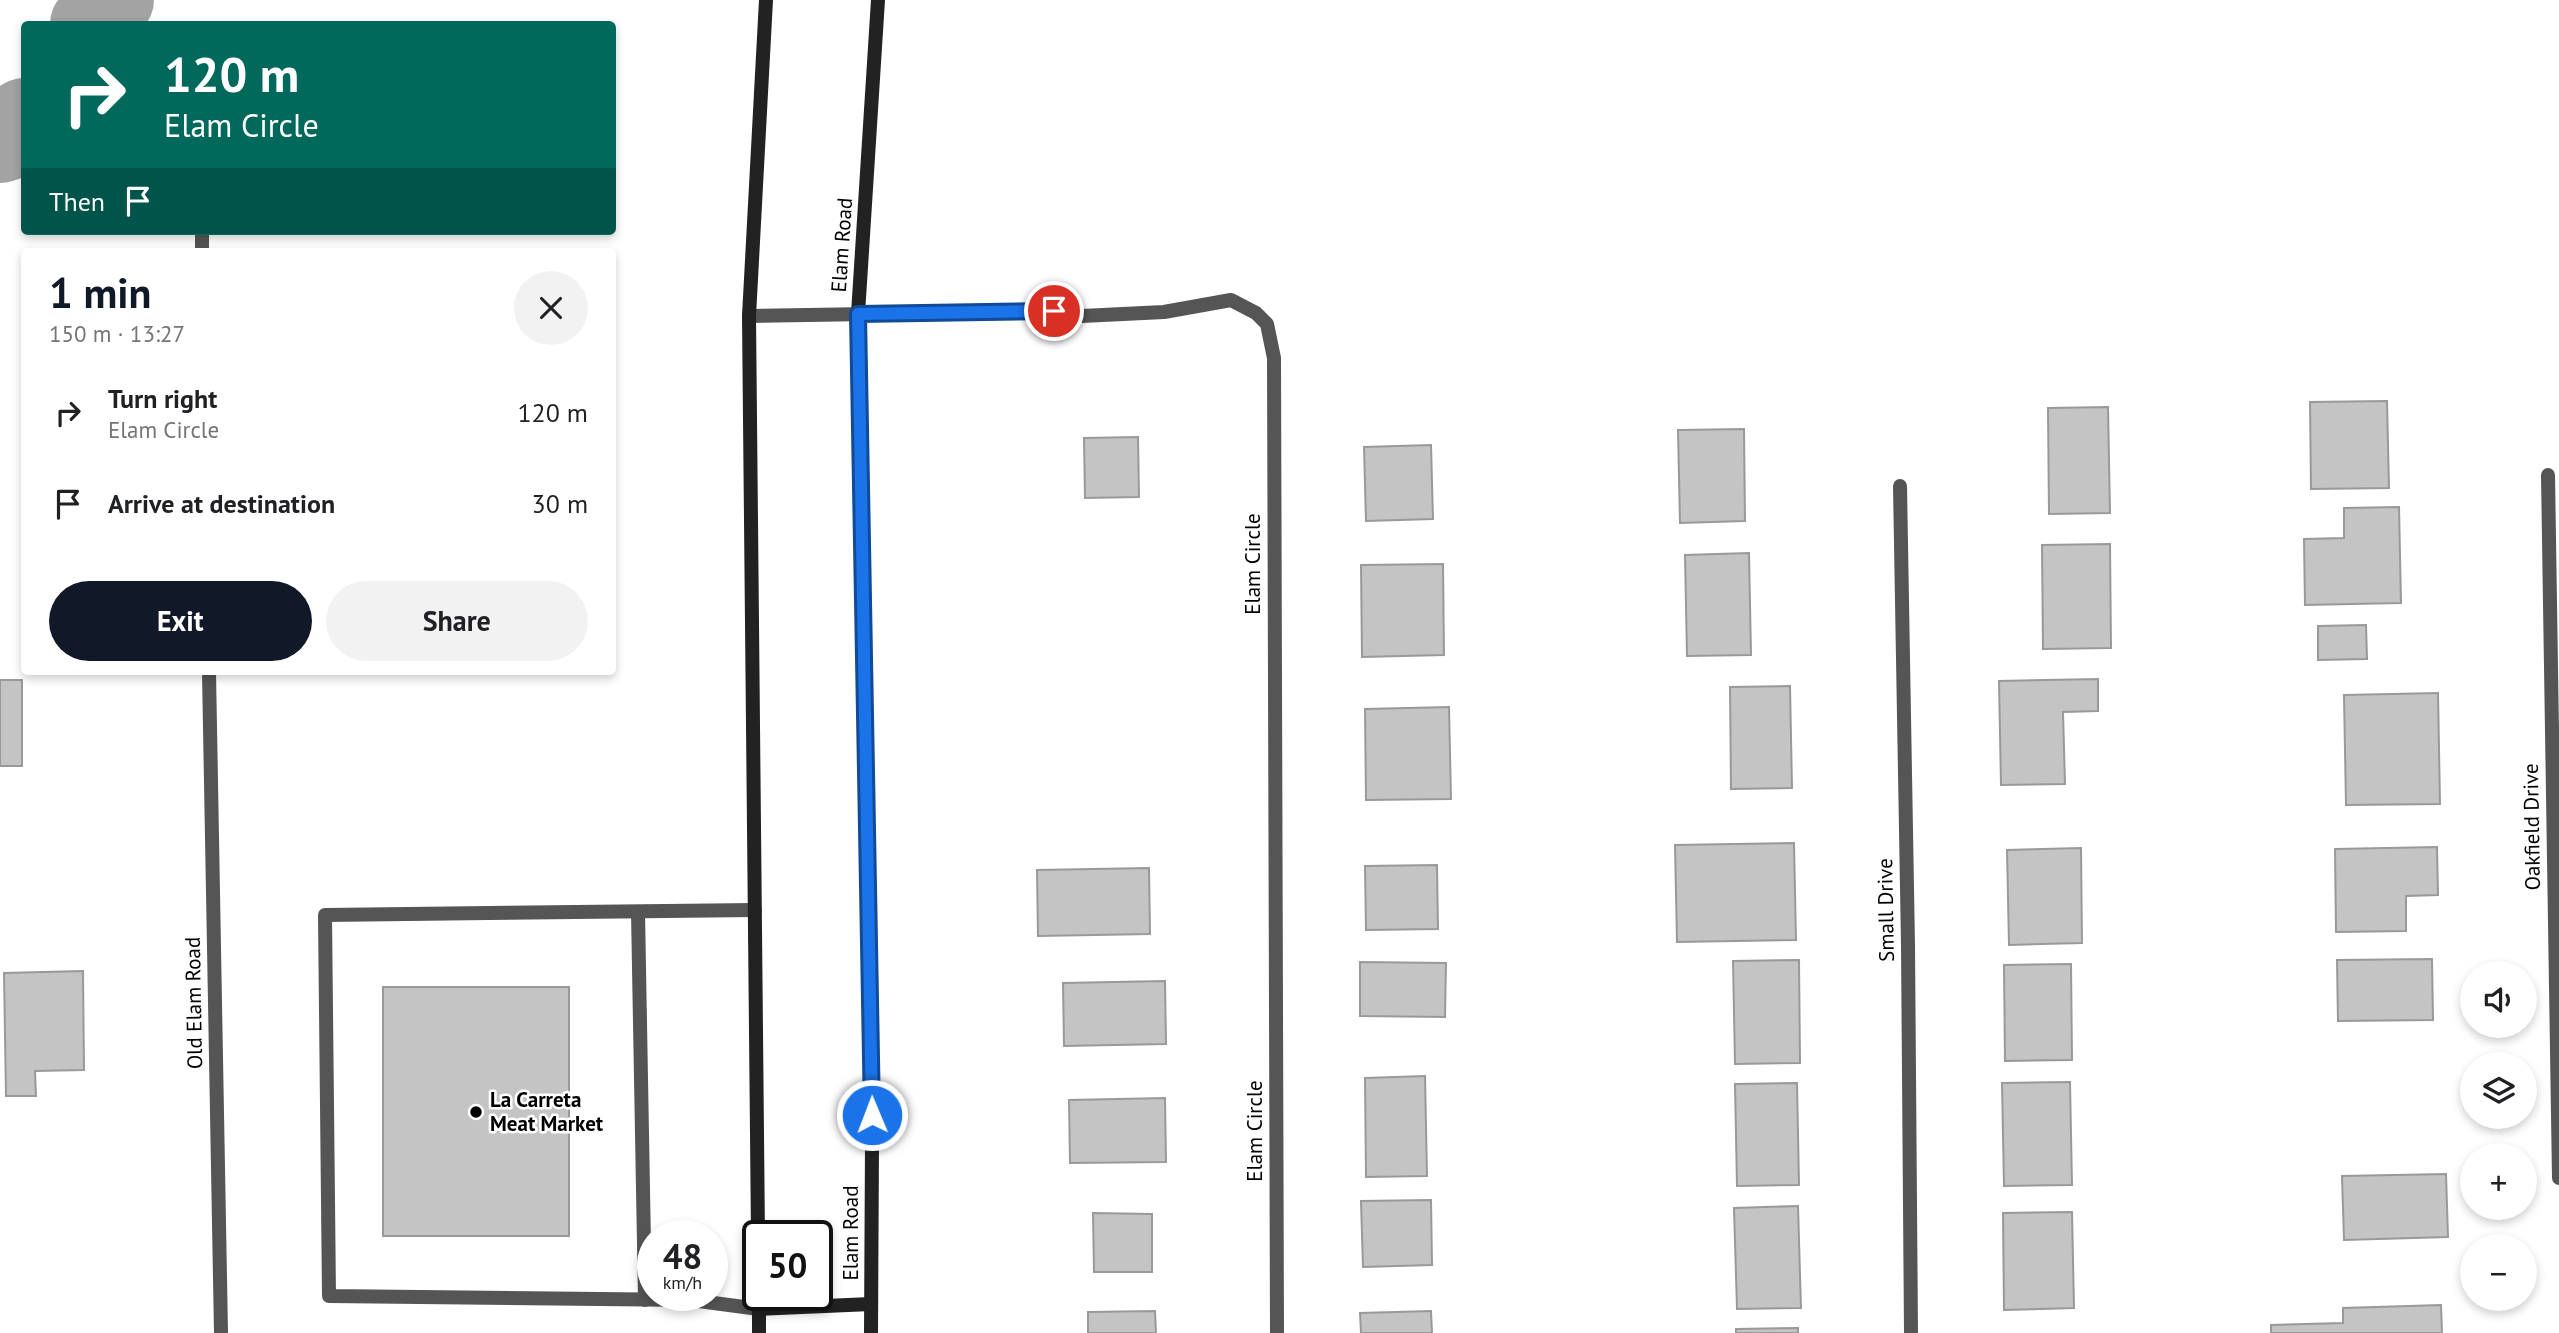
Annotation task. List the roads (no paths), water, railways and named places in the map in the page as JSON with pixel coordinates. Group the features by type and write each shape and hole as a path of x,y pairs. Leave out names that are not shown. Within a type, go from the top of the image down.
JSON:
{"main road":[{"path":"758,1220 749,316 766,0"},
{"name":"Elam Road","path":"871,1333 872,1143 858,314 878,0"},
{"path":"833,1303 871,1304"},
{"path":"759,1311 759,1333"}],"street":[{"name":"Elam Circle","path":"749,316 1054,311 1082,316 1164,312 1231,300 1256,313 1267,324 1274,358 1277,1333"},
{"name":"Oakfield Drive","path":"2547,475 2559,1178"},
{"name":"Small Drive","path":"1900,486 1908,917 1911,1333"},
{"name":"Old Elam Road","path":"209,675 221,1333"},
{"path":"637,1300 329,1296 326,915 755,910"},
{"path":"638,912 644,1220"}],"waterway":[{"path":"93,21 114,0"},
{"path":"0,143 9,140 21,122"}],"place":[{"name":"La Carreta Meat Market","path":"476,1112"}]}
